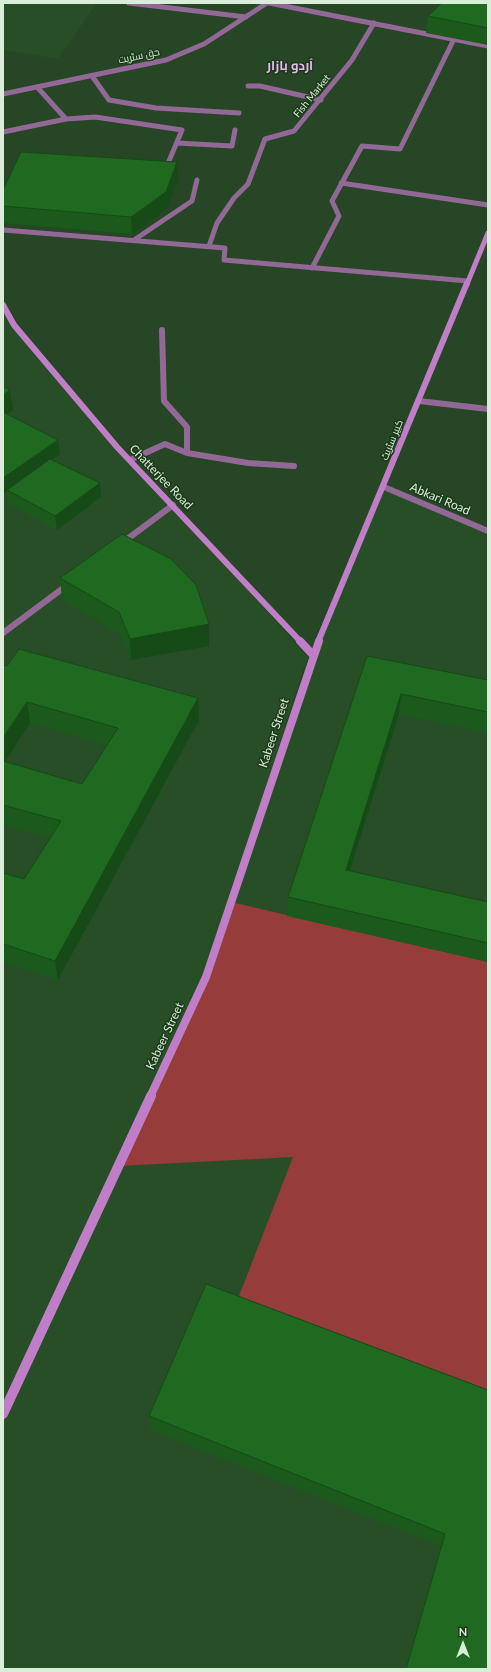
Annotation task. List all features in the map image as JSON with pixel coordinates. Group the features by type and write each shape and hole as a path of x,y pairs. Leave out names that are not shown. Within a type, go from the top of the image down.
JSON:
{"street":[{"path":"129,3 246,17"},
{"path":"268,3 488,46"},
{"name":"حق سٹریت","path":"3,94 166,60 204,44 268,3"},
{"name":"Fish Market","path":"209,246 217,223 234,198 248,184 265,139 294,131 321,100 352,60 374,23"},
{"path":"312,268 339,216 332,201 362,146 400,149 454,39"},
{"path":"92,76 109,100 156,108 239,113"},
{"path":"248,86 260,86 321,100"},
{"path":"37,87 66,119"},
{"path":"3,132 66,119 96,117 182,130 169,161"},
{"path":"177,143 232,146 235,130"},
{"path":"134,240 192,201 197,180"},
{"path":"341,183 488,205"},
{"path":"3,230 209,246 225,248 224,260 468,281"},
{"name":"کبیر سٹریٹ","path":"313,655 384,487 488,233"},
{"name":"Chatterjee Road","path":"3,305 14,325 130,460 313,655"},
{"path":"162,330 164,401 187,427 187,452"},
{"path":"419,401 488,409"},
{"path":"130,460 165,444 187,452 248,463 294,466"},
{"name":"Abkari Road","path":"384,487 488,531"},
{"path":"116,548 173,505"},
{"path":"3,633 78,576"},
{"name":"Kabeer Street","path":"3,1414 206,977 313,655"}],"shaded area":[{"path":"3,3 97,3 58,59 3,50"},
{"path":"3,306 14,325 307,657 215,944 313,655 384,487 488,531 488,1669 3,1669"},
{"path":"231,902 488,962 488,1406 234,1309 293,1157 119,1166 206,977"}],"building":[{"path":"442,3 488,3 488,28 428,16"},
{"path":"21,152 177,162 166,192 131,217 3,206 3,190"},
{"path":"3,386 10,390 3,395"},
{"path":"3,412 58,440 3,478"},
{"path":"50,459 100,483 55,516 7,490"},
{"path":"122,534 171,559 196,585 209,624 130,639 119,612 60,578"},
{"path":"19,649 198,698 55,961 3,944 3,873 24,879 61,821 3,805 3,761 82,784 118,728 27,702 3,738 3,665 7,666"},
{"path":"367,656 488,680 488,712 401,694 346,870 488,902 488,943 288,897"},
{"path":"206,1284 488,1390 488,1669 406,1669 445,1534 149,1416"}],"district":[{"name":"اُردو بازار","path":"290,66"}]}
